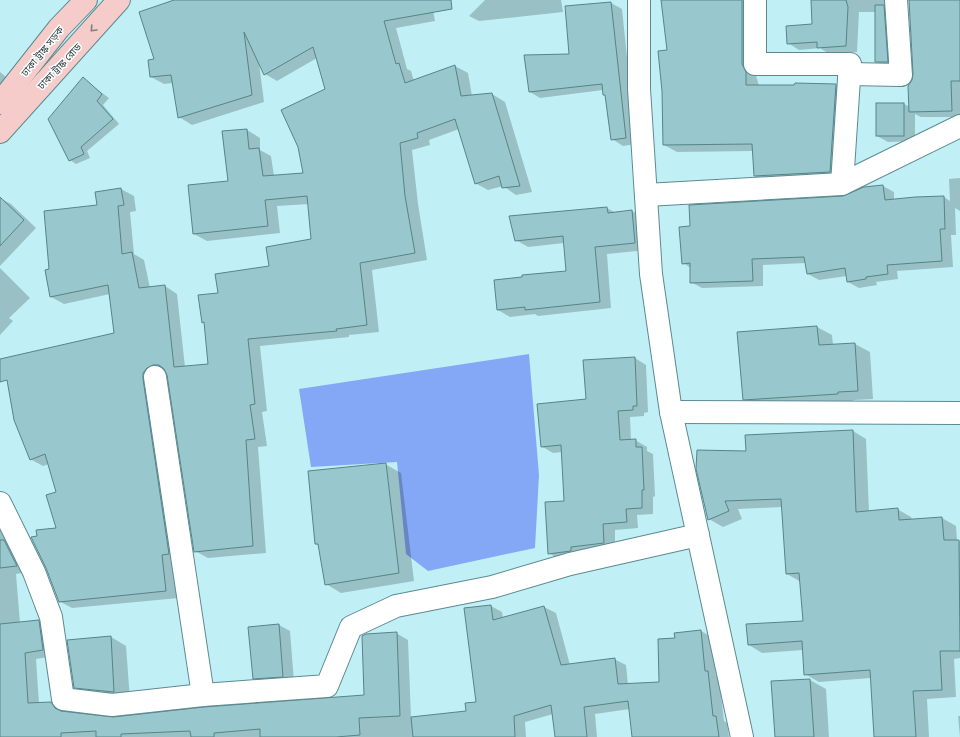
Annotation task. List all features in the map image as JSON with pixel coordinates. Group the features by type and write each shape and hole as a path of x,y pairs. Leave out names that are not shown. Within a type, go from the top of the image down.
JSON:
{"main road":[{"name":"ঢাকা ট্রাঙ্ক সড়ক","path":"0,103 59,28 86,0"},
{"name":"ঢাকা ট্রাঙ্ক রোড","path":"0,132 119,0"}],"street":[{"path":"639,0 639,89 650,274 671,412 742,737"},
{"path":"755,0 755,64 850,64 842,184"},
{"path":"849,74 901,75 896,0"},
{"path":"646,195 842,184 960,126"},
{"path":"155,377 203,695"},
{"path":"671,412 960,413"},
{"path":"0,503 34,572 51,617 63,699 112,706 203,695 327,686 352,627 396,606 492,587 570,564 698,534"}],"water":[{"path":"529,354 539,475 535,548 428,571 406,554 397,462 311,467 299,389"}],"building":[{"path":"174,0 451,0 452,9 384,21 396,64 399,63 405,83 455,65 461,96 492,93 520,186 502,188 499,176 475,184 455,119 417,133 418,138 400,143 405,196 415,253 360,263 367,325 336,329 337,331 248,339 255,404 250,405 255,439 246,440 253,546 194,552 167,375 164,369 159,365 153,365 147,368 143,373 143,379 169,554 162,555 166,591 59,602 46,568 31,537 37,536 36,530 56,528 46,495 56,492 45,454 30,460 14,420 7,380 0,382 0,359 114,333 108,285 50,297 45,270 49,269 44,211 97,205 95,192 121,188 124,205 118,206 122,254 132,252 139,288 165,285 174,367 208,364 204,322 202,323 198,295 218,293 215,274 269,266 266,247 311,239 307,196 265,200 268,226 193,234 188,185 228,181 222,131 247,129 249,149 259,148 263,176 303,173 298,147 281,110 325,89 313,47 264,75 244,32 252,95 178,118 171,75 150,77 148,60 154,59 139,12"},
{"path":"661,0 742,0 742,64 746,72 746,85 794,85 795,83 836,84 830,172 754,176 752,144 663,145 662,91 658,51 667,50"},
{"path":"811,0 846,0 848,7 846,46 817,48 817,42 787,44 786,26 812,24"},
{"path":"909,0 960,0 960,81 951,81 952,111 909,112 908,86 912,80 913,74"},
{"path":"611,2 626,138 611,140 605,95 603,95 602,84 529,92 524,55 569,54 565,6"},
{"path":"875,5 884,5 888,62 875,62"},
{"path":"83,77 102,94 97,101 113,119 81,147 84,154 69,161 48,119"},
{"path":"876,103 904,103 904,136 876,136"},
{"path":"883,185 885,200 944,196 945,229 940,229 942,261 887,265 888,274 866,277 866,279 847,282 845,268 807,274 804,257 752,259 753,281 690,283 690,263 682,264 679,227 690,226 689,205 843,196 864,187"},
{"path":"0,197 24,220 0,246"},
{"path":"607,207 608,213 632,210 635,243 595,247 600,302 525,310 525,307 497,310 494,280 522,277 522,275 566,271 563,236 515,241 509,216"},
{"path":"817,326 819,345 855,343 858,391 838,392 838,394 743,400 737,332"},
{"path":"635,357 637,406 633,406 633,410 618,411 620,440 636,439 636,447 642,447 644,490 642,490 642,508 626,509 627,522 603,524 604,543 571,547 571,551 548,554 545,502 564,501 561,445 541,447 537,404 586,399 583,360"},
{"path":"853,430 856,512 898,508 899,520 942,517 944,540 959,540 960,651 940,651 942,690 913,691 916,737 874,737 870,670 804,675 802,641 748,645 746,624 803,621 799,573 786,574 781,499 725,501 729,511 708,520 696,469 697,450 746,451 745,435"},
{"path":"386,463 399,573 325,585 318,544 315,544 308,471"},
{"path":"0,540 4,540 17,566 0,568"},
{"path":"491,605 493,620 544,606 561,665 615,658 618,684 659,682 658,639 675,638 674,633 701,630 705,671 708,671 713,716 716,716 719,737 632,737 628,701 584,707 587,737 555,737 551,705 514,716 515,737 413,737 411,717 466,711 465,703 476,702 464,608"},
{"path":"39,620 43,650 25,653 28,703 51,702 55,708 61,711 113,717 204,707 364,695 362,636 366,634 397,632 400,716 359,718 360,735 336,737 260,737 260,729 214,733 214,737 191,737 190,731 121,734 121,737 96,737 96,731 61,733 61,737 0,737 0,624"},
{"path":"279,624 283,677 253,679 248,627"},
{"path":"111,636 114,692 74,688 67,640"},
{"path":"810,679 814,737 775,737 771,681"}]}
